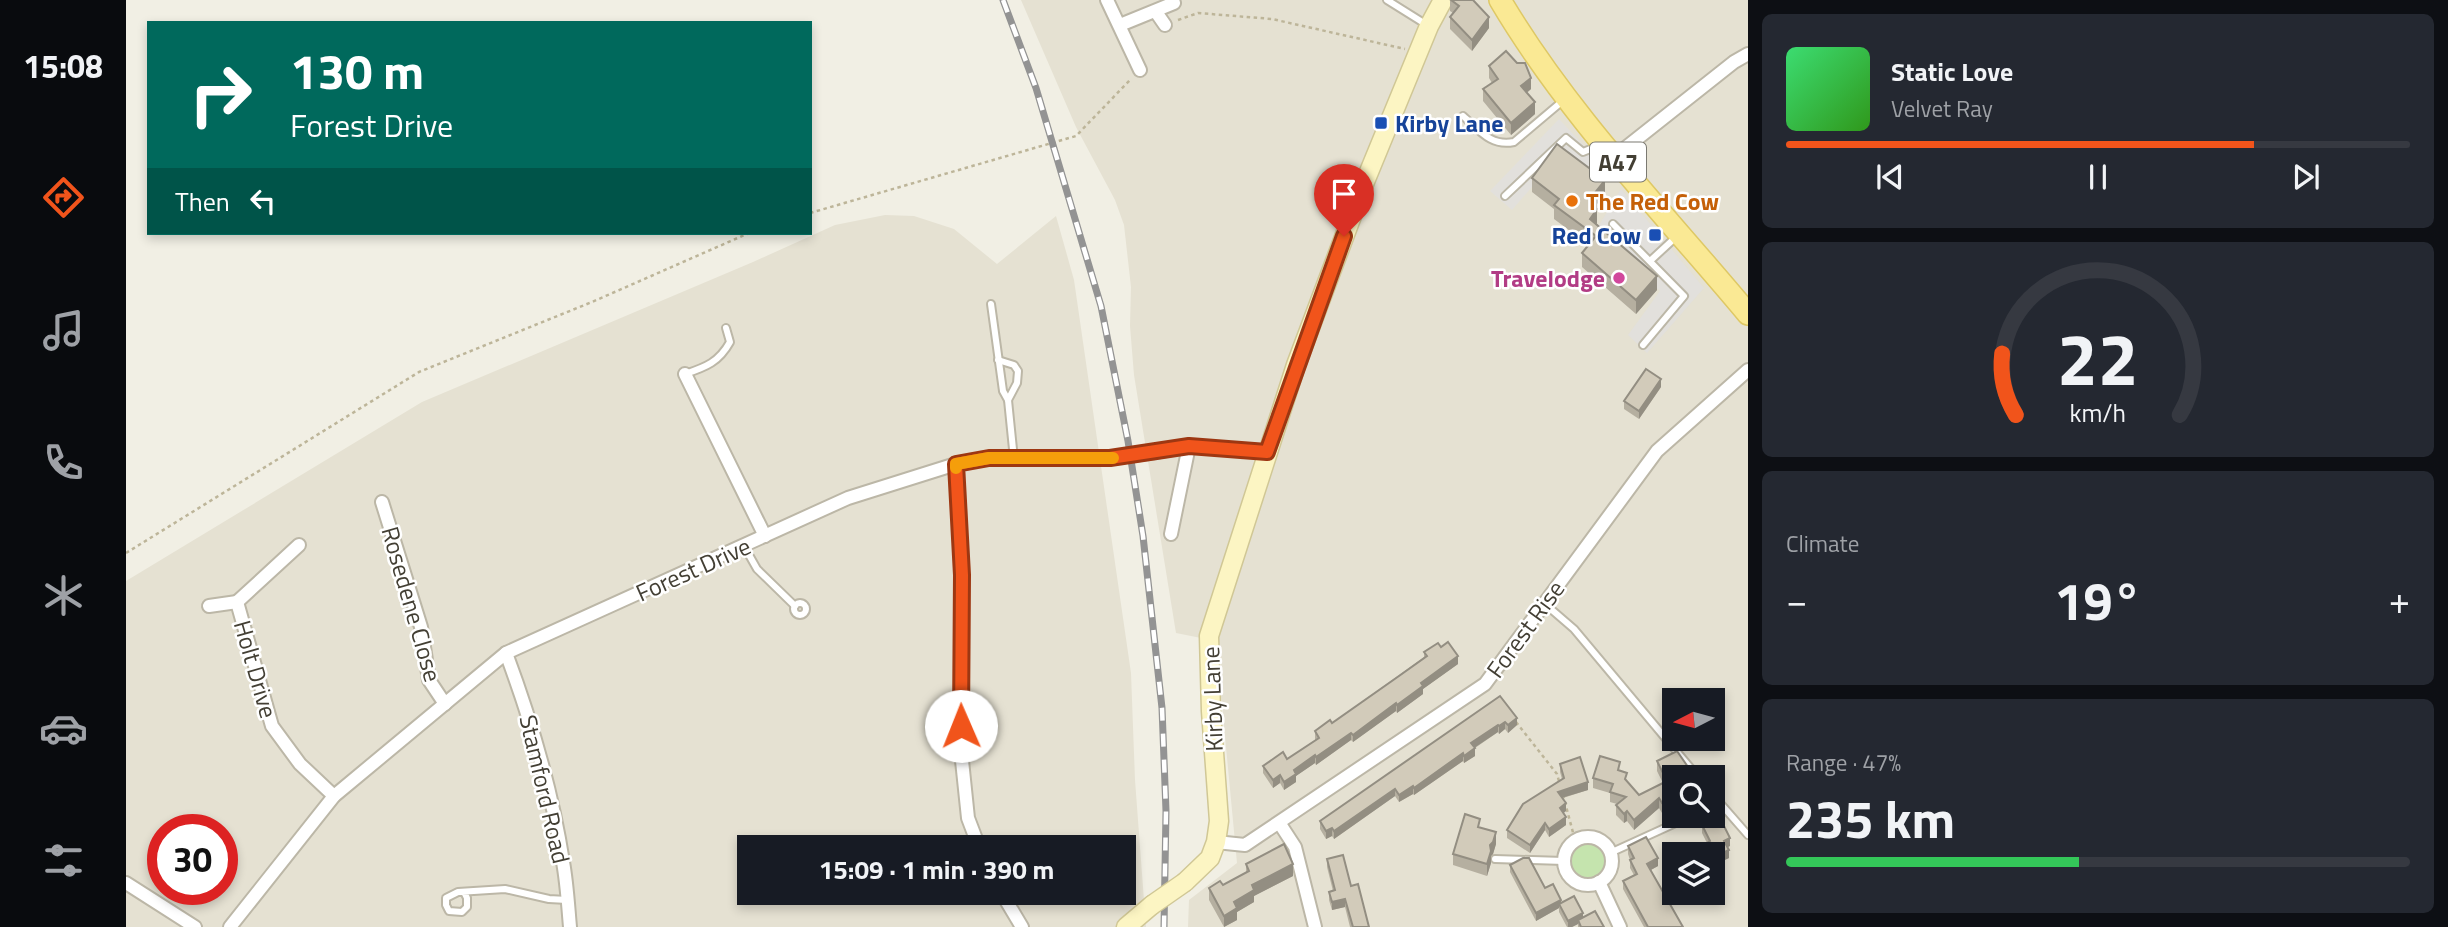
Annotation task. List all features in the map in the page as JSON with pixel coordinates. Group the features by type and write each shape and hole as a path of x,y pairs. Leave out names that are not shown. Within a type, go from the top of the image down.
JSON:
{"main road":[{"name":"A47","path":"1500,0 1567,97 1608,150 1747,310"}],"street":[{"path":"1108,0 1140,70"},
{"name":"Kirby Lane","path":"1216,842 1219,821 1210,711 1209,636 1296,365 1364,184 1429,26 1443,0"},
{"path":"1120,25 1174,3"},
{"path":"1156,12 1165,25"},
{"path":"1608,150 1748,54"},
{"name":"Forest Rise","path":"1216,842 1245,845 1485,684 1657,451 1748,370"},
{"path":"685,374 765,536"},
{"path":"1171,534 1189,446"},
{"name":"Forest Drive","path":"230,927 334,796 506,653 848,498 956,464 989,458 1110,458 1189,446 1267,452"},
{"path":"956,464 962,575 961,751 968,818 974,835"},
{"name":"Rosedene Close","path":"382,502 421,627 429,680 445,704"},
{"name":"Holt Drive","path":"209,606 237,602 299,545"},
{"name":"Holt Drive","path":"237,602 272,726 300,764 334,796"},
{"name":"Stamford Road","path":"506,653 526,706 547,789 563,861 570,927"},
{"path":"1280,824 1295,847 1315,927"},
{"path":"1597,838 1610,853 1610,871 1599,882 1592,885 1576,882 1565,869 1564,861 1569,846 1575,840 1597,838"},
{"path":"1126,927 1185,882 1210,858 1216,842"},
{"path":"1599,882 1620,927"},
{"path":"126,883 195,927"},
{"path":"1009,905 1022,927"}],"lane":[{"path":"1387,0 1429,26"},
{"path":"1463,116 1492,141 1506,144 1514,142 1567,97"},
{"path":"1505,196 1566,138 1583,152 1608,150"},
{"path":"1613,224 1684,296 1643,345"},
{"path":"1650,261 1679,234"},
{"path":"991,304 1003,391 1008,400 1014,458"},
{"path":"685,374 711,365 724,354 730,342 726,328"},
{"path":"998,360 1014,365 1018,371 1017,383 1008,400"},
{"path":"744,546 757,569 795,606"},
{"path":"1544,603 1574,629 1689,765"},
{"path":"1725,808 1748,835"},
{"path":"1610,853 1665,828"},
{"path":"1495,859 1564,861"},
{"path":"464,892 505,889 549,899 567,900"}],"path":[{"path":"1165,25 1198,13 1272,19 1418,52"},
{"path":"812,212 1076,136 1140,70"},
{"path":"126,553 419,372 592,302 744,235"},
{"path":"1509,714 1557,774 1575,840"}],"shaded area":[{"path":"1021,0 1748,0 1748,927 1188,927 1189,900 1237,863 1216,641 1176,633 1134,375 1130,326 1131,287 1124,225 1115,200 1076,127"},
{"path":"1559,119 1603,166 1592,175 1564,150 1512,210 1490,191"},
{"path":"1621,189 1704,288 1647,353 1628,335 1660,291 1604,242 1598,227"},
{"path":"885,215 914,216 954,229 997,264 1056,216 1074,280 1131,673 1135,780 1146,927 126,927 126,581 422,402 835,225"}],"green space":[{"path":"1588,842 1601,847 1606,860 1601,873 1588,878 1575,873 1570,860 1575,847"}],"building":[{"path":"1451,0 1473,0 1489,17 1472,40 1450,17 1459,6"},
{"path":"1506,51 1517,63 1525,63 1531,78 1521,86 1535,102 1511,123 1483,89 1498,79 1489,66"},
{"path":"1557,144 1605,180 1594,194 1597,197 1591,205 1597,209 1590,219 1657,276 1636,300 1582,253 1596,236 1554,205 1559,199 1532,178"},
{"path":"1646,369 1661,379 1639,411 1624,401"},
{"path":"1448,642 1458,656 1421,683 1423,686 1353,735 1351,733 1316,757 1315,755 1294,770 1296,774 1284,782 1280,775 1273,780 1263,766 1283,752 1287,759 1319,738 1315,731 1330,720 1332,723 1427,656 1424,652 1438,643 1441,647"},
{"path":"1500,696 1517,718 1508,725 1505,722 1498,725 1471,743 1475,748 1464,756 1463,753 1414,788 1413,786 1399,795 1395,789 1334,831 1332,828 1326,831 1320,821"},
{"path":"1677,751 1687,765 1662,765 1662,771 1657,761"},
{"path":"1600,756 1620,762 1618,770 1627,773 1625,779 1639,795 1662,784 1662,803 1659,798 1634,820 1627,811 1624,814 1616,805 1626,797 1610,792 1613,784 1593,778"},
{"path":"1580,757 1588,782 1558,792 1566,803 1560,808 1566,817 1549,829 1545,823 1530,845 1507,830 1523,804 1564,778 1560,764"},
{"path":"1465,814 1480,819 1478,827 1496,832 1490,845 1487,864 1453,854"},
{"path":"1704,828 1725,828 1730,838 1725,842 1710,841"},
{"path":"1646,837 1658,858 1647,864 1662,890 1662,905 1670,905 1683,927 1648,927 1623,881 1637,874 1630,860 1634,858 1628,846"},
{"path":"1284,844 1293,864 1252,885 1254,890 1234,902 1237,908 1224,916 1209,888 1220,881 1223,885 1249,871 1246,864"},
{"path":"1343,855 1351,886 1358,884 1369,927 1353,927 1345,899 1332,902 1329,892 1335,890 1327,859"},
{"path":"1529,858 1545,888 1553,884 1561,900 1536,913 1510,865"},
{"path":"1574,896 1583,913 1568,921 1559,904"},
{"path":"1595,911 1604,927 1581,927 1578,920"}],"railway":[{"path":"1003,0 1036,88 1101,306 1128,441 1143,536 1162,708 1166,811 1164,927"}],"slow traffic":[{"path":"956,468 956,464 989,458 1113,458"}],"place":[{"name":"Kirby Lane","path":"1381,123"},
{"name":"The Red Cow","path":"1572,201"},
{"name":"Red Cow","path":"1655,235"},
{"name":"Travelodge","path":"1619,278"}],"route":[{"path":"961,726 962,575 956,464 989,458 1110,458 1189,446 1267,452 1344,236"}]}
